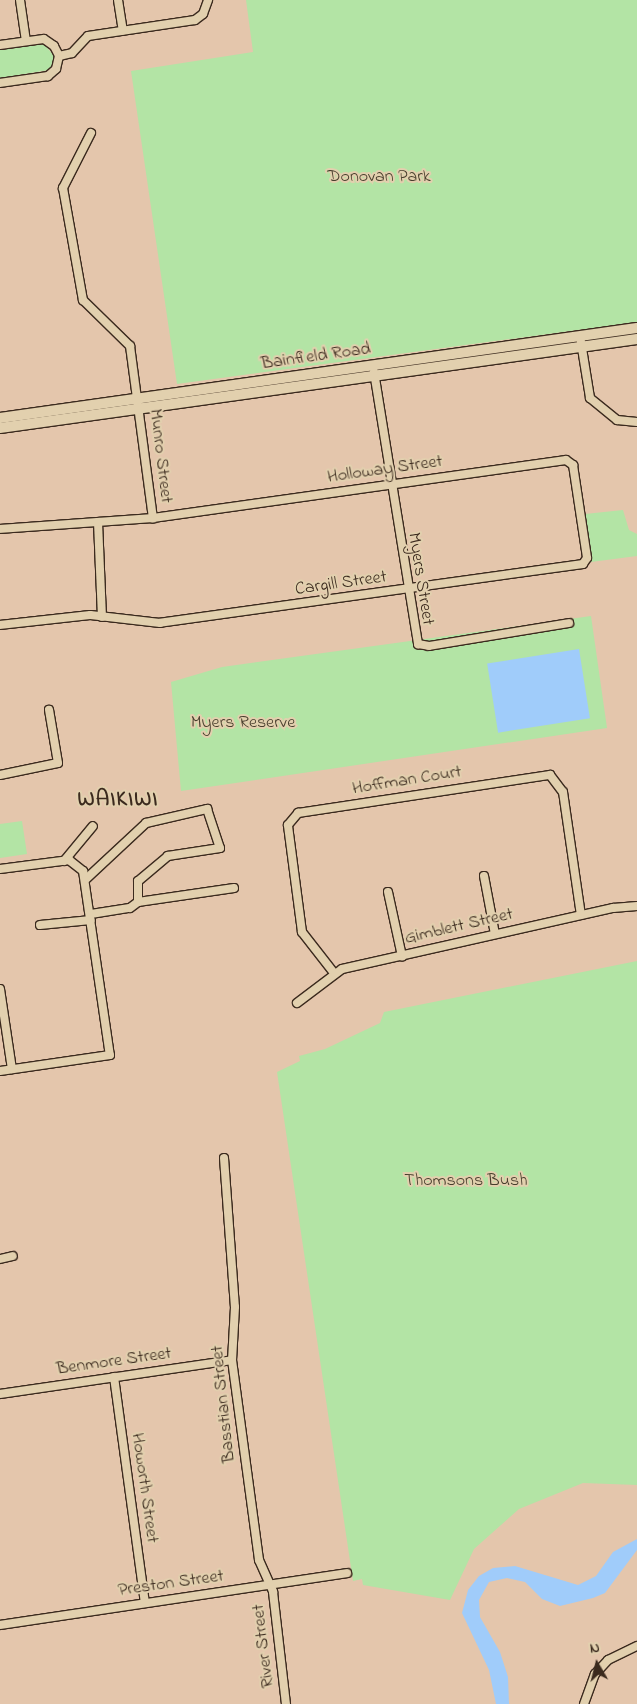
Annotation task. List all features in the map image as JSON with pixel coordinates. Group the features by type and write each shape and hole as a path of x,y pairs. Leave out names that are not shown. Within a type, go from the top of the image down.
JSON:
{"main road":[{"name":"Bainfield Road","path":"0,428 24,420 581,341 637,328"},
{"name":"Bainfield Road","path":"581,341 637,339"},
{"name":"Bainfield Road","path":"0,418 24,420"}],"street":[{"path":"20,0 26,41"},
{"path":"118,0 123,31"},
{"path":"59,56 72,53 88,36 161,28 199,18 208,0"},
{"path":"0,45 44,39 54,46 59,56 56,69 48,76 0,83"},
{"name":"Munro Street","path":"91,133 63,188 82,294 130,346 153,518"},
{"path":"581,341 590,398 617,420 637,422"},
{"name":"Myers Street","path":"374,370 390,485 415,638 423,646 569,623"},
{"name":"Holloway Street","path":"0,529 153,518 571,461 586,555 582,564"},
{"path":"98,522 102,617"},
{"name":"Cargill Street","path":"0,626 69,616 102,617 160,623 408,590 582,564"},
{"path":"0,775 58,763 49,710"},
{"name":"Hoffman Court","path":"334,973 302,932 288,825 298,813 550,775 563,792 582,915"},
{"path":"86,879 146,823 207,809 220,848 168,856 138,881 138,902"},
{"path":"64,861 93,826"},
{"path":"0,869 64,861 80,866 86,879 110,1055 0,1071"},
{"path":"484,876 495,934"},
{"path":"40,926 130,908 138,902 234,888"},
{"path":"388,892 402,956"},
{"name":"Gimblett Street","path":"297,1002 334,973 495,934 582,915 637,906"},
{"path":"0,989 12,1069"},
{"name":"Basstian Street","path":"224,1158 235,1307 232,1360 259,1560 269,1585"},
{"path":"0,1258 13,1256"},
{"name":"Benmore Street","path":"0,1394 232,1360"},
{"name":"Howorth Street","path":"114,1377 146,1603"},
{"name":"Preston Street","path":"0,1625 347,1573"},
{"name":"River Street","path":"269,1585 286,1704"},
{"path":"584,1704 595,1674 608,1660 637,1646"}],"green space":[{"name":"Donovan Park","path":"246,0 637,0 637,322 177,384 131,71 253,52"},
{"path":"44,44 56,58 49,70 0,78 0,50"},
{"path":"623,510 629,530 637,534 637,556 591,562 585,514"},
{"name":"Myers Reserve","path":"591,616 607,728 181,791 171,682 222,667"},
{"path":"22,821 27,854 0,858 0,824"},
{"name":"Thomsons Bush","path":"637,961 637,1485 583,1483 519,1509 474,1549 450,1600 363,1585 362,1579 353,1581 277,1072 300,1061 299,1056 325,1049 380,1023 384,1012"}],"water":[{"path":"579,649 590,718 498,733 487,664"},
{"path":"637,1539 637,1550 605,1593 593,1598 560,1606 542,1599 525,1582 507,1578 489,1582 479,1600 480,1617 500,1652 508,1677 509,1704 496,1704 489,1670 462,1613 468,1590 479,1576 493,1568 515,1566 578,1585 596,1576 613,1552"}],"district":[{"name":"WAIKIWI","path":"118,801"}]}
